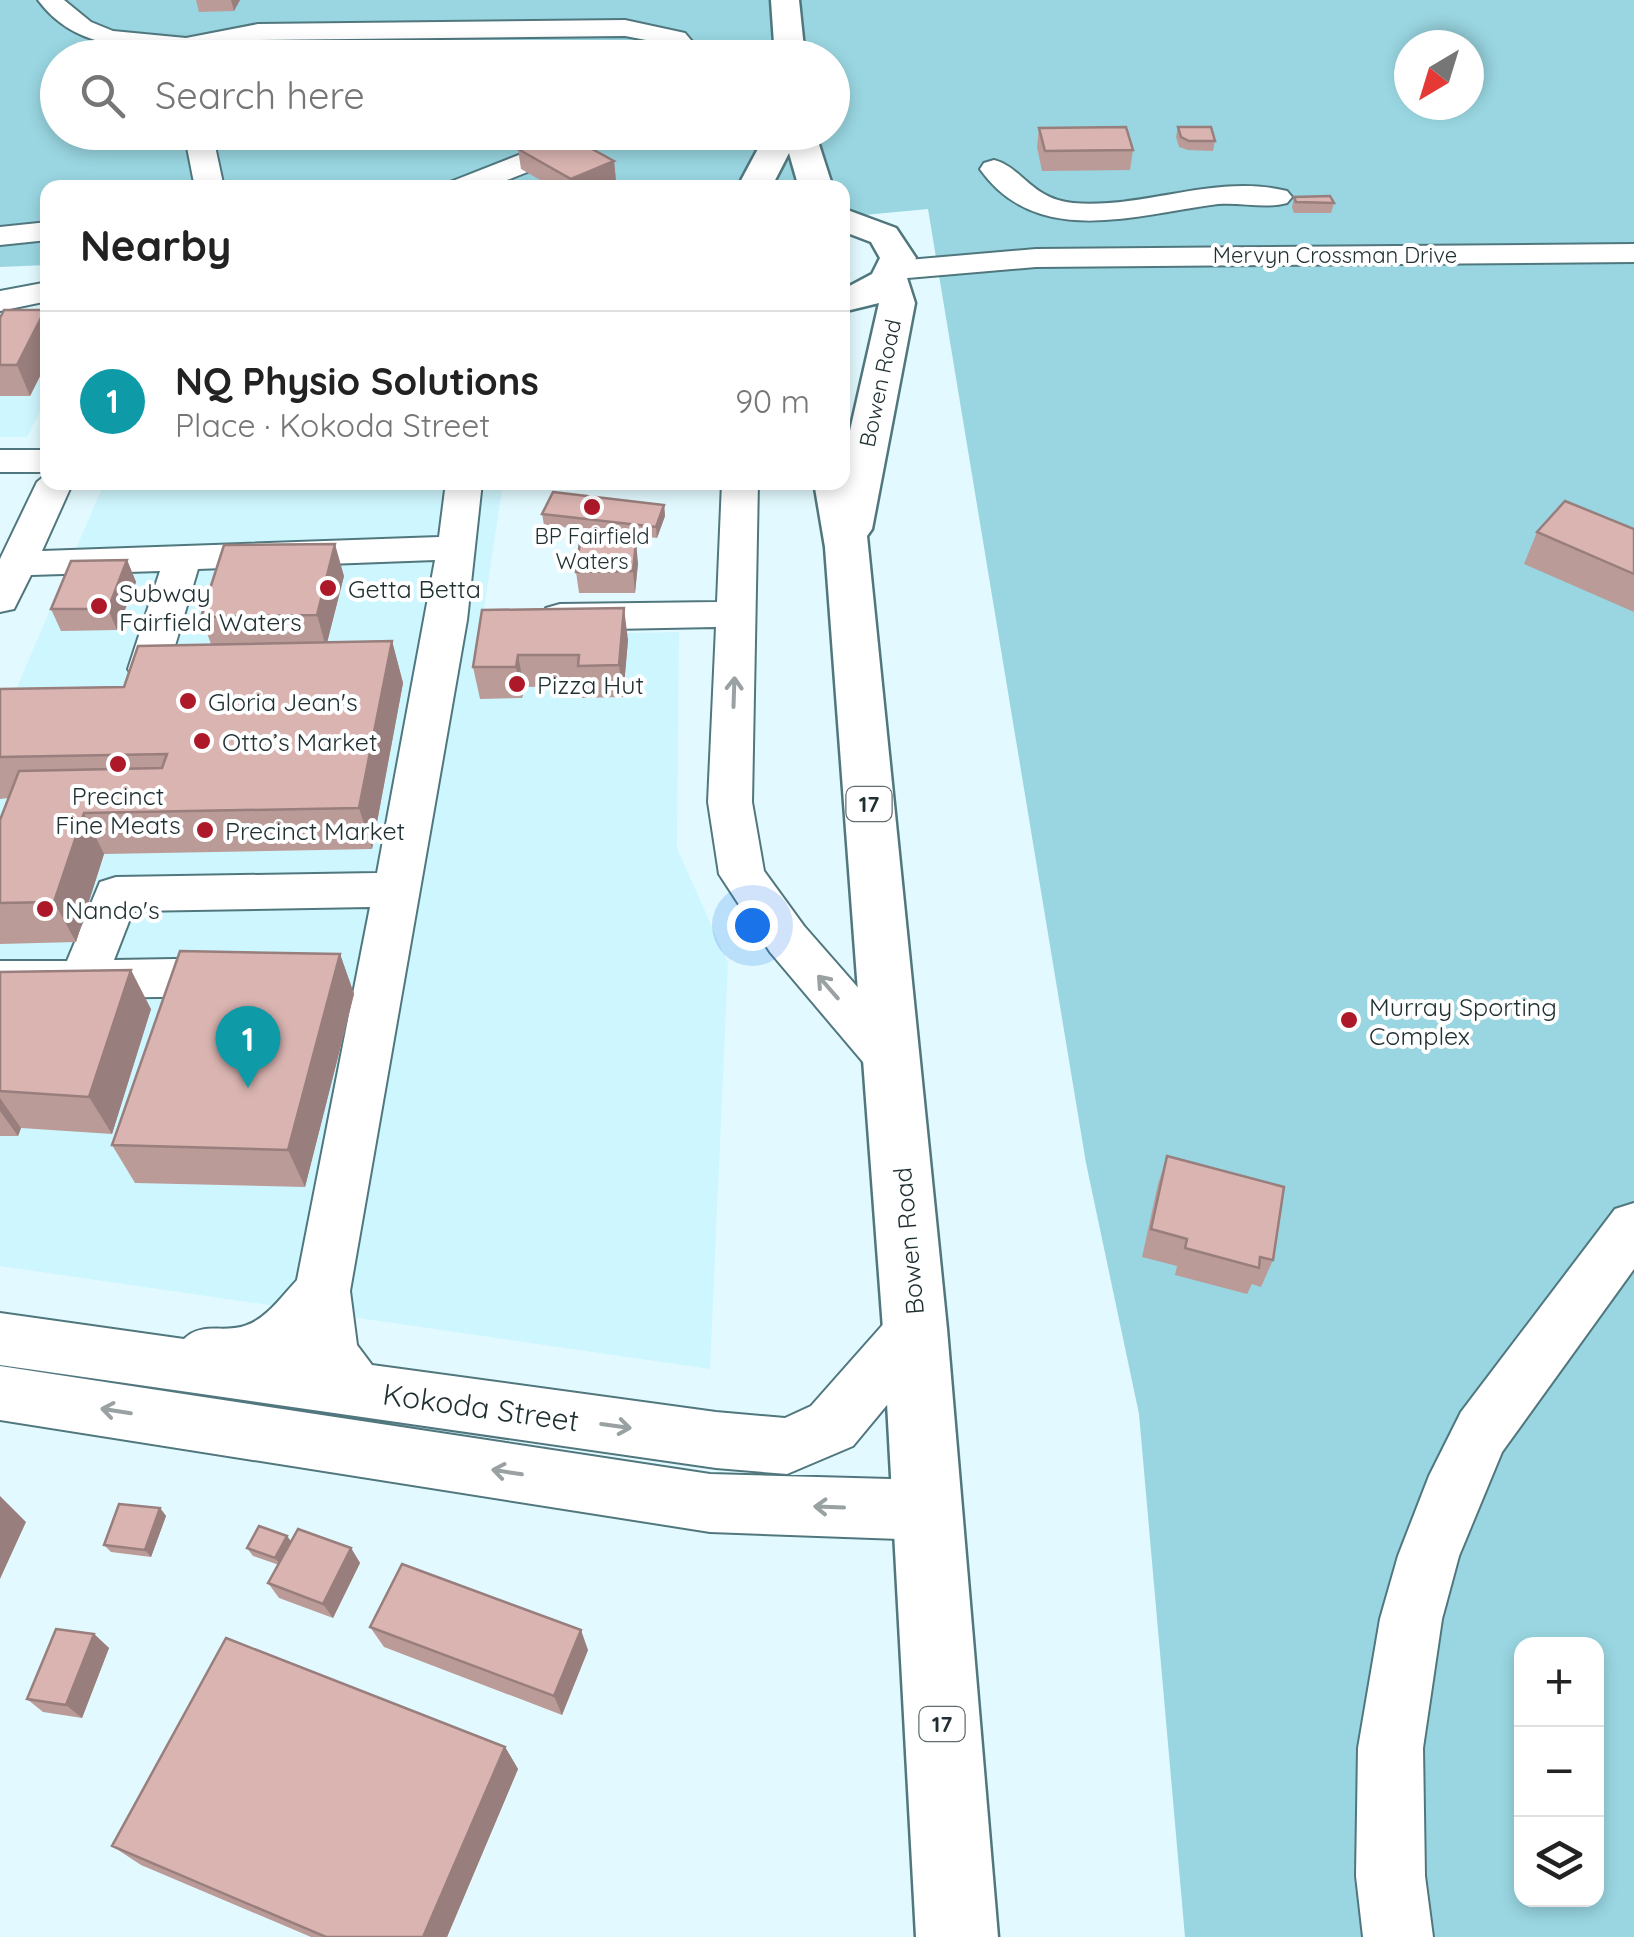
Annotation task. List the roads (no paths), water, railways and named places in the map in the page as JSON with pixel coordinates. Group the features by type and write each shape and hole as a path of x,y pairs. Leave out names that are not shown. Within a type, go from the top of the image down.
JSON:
{"main road":[{"path":"785,0 788,40"},
{"path":"758,180 774,150"},
{"path":"804,150 814,180"},
{"name":"Bowen Road","path":"850,298 874,290 892,274 898,258 894,246 852,219"},
{"name":"Bowen Road","path":"847,546 898,303 892,274"},
{"name":"Bowen Road","path":"836,490 847,546 916,1329 957,1937"}],"street":[{"path":"50,0 66,19 86,32 126,40"},
{"path":"209,40 258,32 625,28 678,40"},
{"path":"202,150 208,180"},
{"path":"480,180 557,150"},
{"path":"994,169 1020,196 1076,211 1147,211 1227,195 1276,197"},
{"name":"Mervyn Crossman Drive","path":"852,219 941,244 1036,258"},
{"path":"0,236 40,231"},
{"name":"Mervyn Crossman Drive","path":"892,274 1036,258 1634,253"},
{"path":"0,304 40,293"},
{"path":"0,304 40,308"},
{"path":"0,446 40,446"},
{"path":"0,461 40,461"},
{"path":"0,600 51,490"},
{"path":"463,490 454,548 486,619"},
{"path":"740,490 730,802 742,874 787,939 892,1061"},
{"path":"16,564 454,548"},
{"path":"135,708 168,669 183,557"},
{"path":"356,1389 330,1354 322,1290 360,975 396,890 419,665 486,619 738,614"},
{"path":"83,979 116,894 396,890"},
{"path":"0,980 281,976"},
{"path":"1398,1937 1391,1898 1390,1772 1399,1659 1436,1540 1477,1439 1634,1226"},
{"path":"95,1353 138,1344 223,1355 246,1354 276,1340 322,1290"},
{"name":"Kokoda Street","path":"0,1339 697,1438 787,1446 832,1426 916,1329"},
{"path":"95,1353 198,1402 208,1416 207,1427"},
{"path":"0,1393 710,1503 927,1510"}],"place":[{"name":"BP Fairfield Waters","path":"592,507"},
{"name":"Getta Betta","path":"328,588"},
{"name":"Subway Fairfield Waters","path":"99,606"},
{"name":"Pizza Hut","path":"517,684"},
{"name":"Gloria Jean's","path":"188,701"},
{"name":"Otto’s Market","path":"202,741"},
{"name":"Precinct Fine Meats","path":"118,764"},
{"name":"Precinct Market","path":"205,830"},
{"name":"Nando's","path":"45,909"},
{"name":"Murray Sporting Complex","path":"1349,1020"},
{"name":"NQ Physio Solutions","path":"248,1088"}]}
